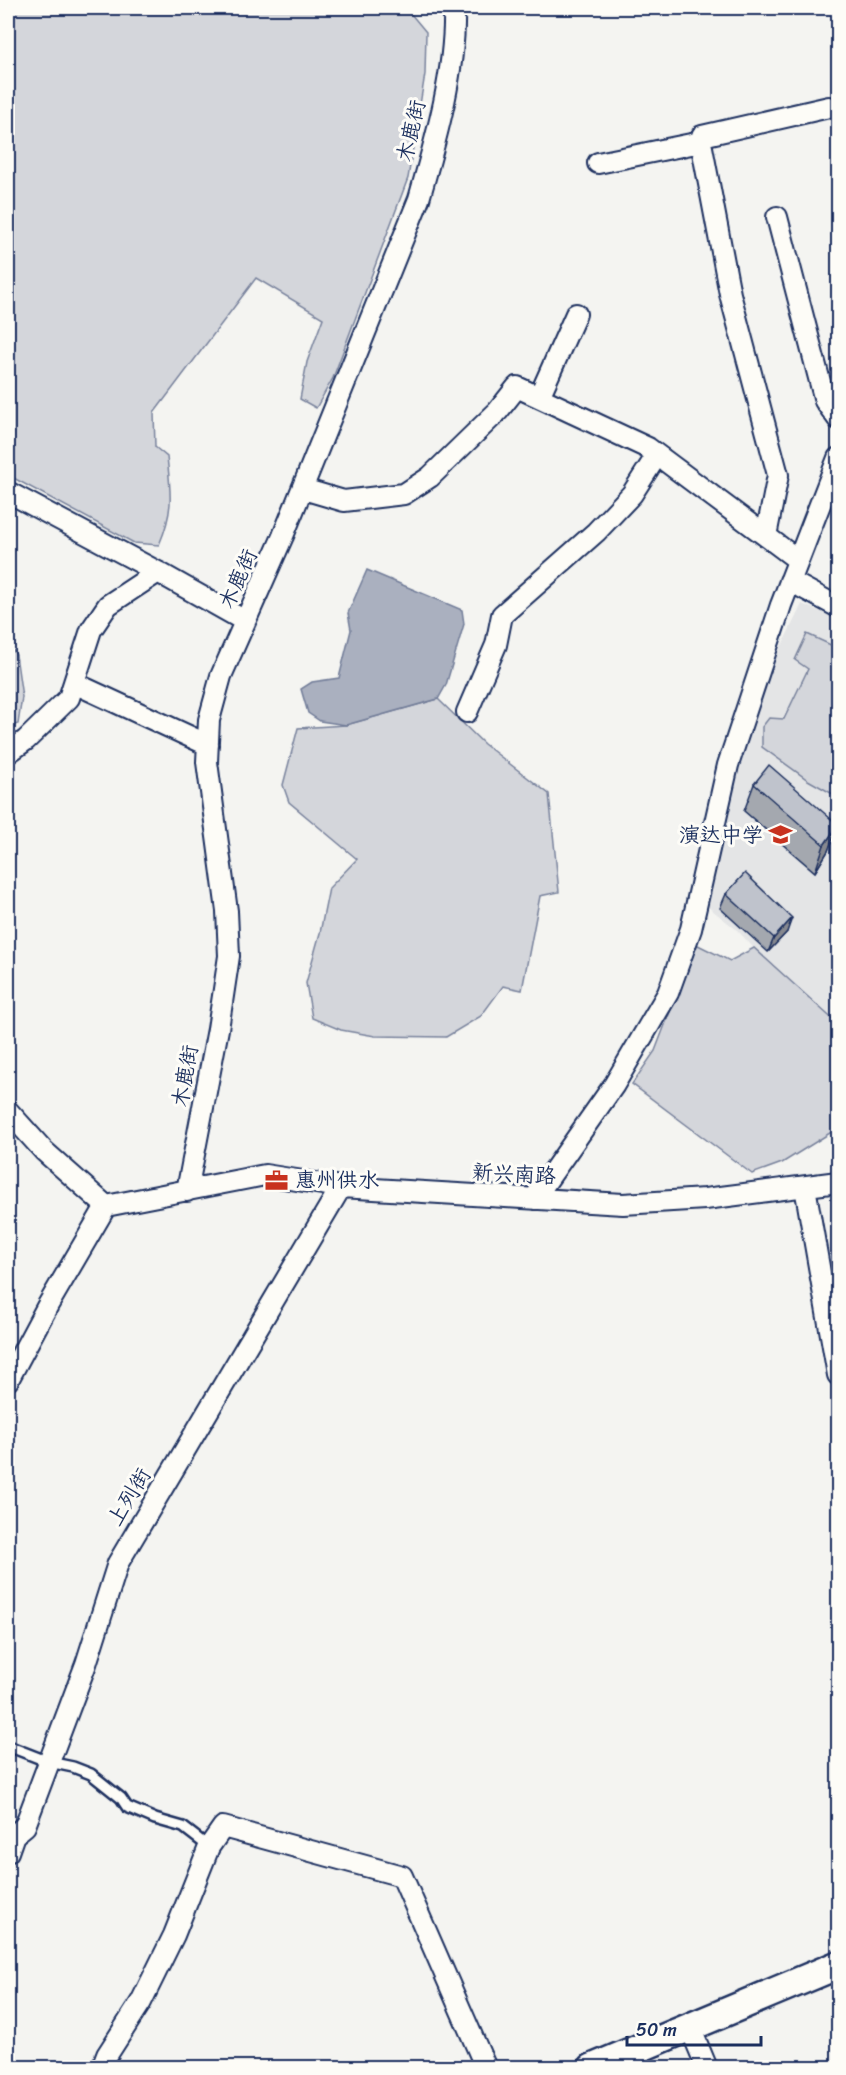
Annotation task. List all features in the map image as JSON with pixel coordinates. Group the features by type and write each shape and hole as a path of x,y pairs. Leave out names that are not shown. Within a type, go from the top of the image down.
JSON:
{"main road":[{"path":"592,2067 838,1965"}],"street":[{"name":"木鹿街","path":"188,1191 229,956 227,911 207,762 209,720 221,676 303,489 418,199 434,146 455,38 454,8"},
{"path":"766,536 778,476 730,294 701,142 702,136 829,107"},
{"path":"598,163 701,142"},
{"path":"777,217 825,401 838,419"},
{"path":"539,397 576,314"},
{"path":"303,489 344,501 404,494 430,477 498,411 517,387 648,448 798,560"},
{"path":"467,712 496,645 502,615 596,532 632,494 657,455"},
{"path":"534,1199 614,1085 668,993 692,928 728,765 790,581 838,458"},
{"path":"8,492 245,621"},
{"path":"8,753 26,741 69,698 91,630 108,605 158,572"},
{"path":"790,581 838,608"},
{"path":"74,683 208,746"},
{"path":"8,1380 48,1305 106,1206 10,1119"},
{"name":"新兴南路","path":"106,1206 265,1175 341,1187 623,1204 705,1199 838,1182"},
{"name":"上列街","path":"8,1852 14,1835 26,1826 86,1665 118,1563 341,1187"},
{"path":"806,1187 838,1375"},
{"path":"102,2067 107,2055 141,2002 174,1935 208,1847 223,1827 402,1876 486,2067"},
{"path":"690,2027 707,2067"}],"lane":[{"path":"8,1746 50,1762 92,1774 121,1798 127,1807 155,1819 183,1827 208,1847"}],"shaded area":[{"path":"8,8 406,8 426,32 425,74 408,178 333,378 316,408 300,399 307,362 323,318 256,278 154,413 155,447 167,457 170,492 167,522 159,545 134,543 8,475"},
{"name":"演达中学","path":"802,604 838,619 838,1025 767,962 737,930 707,906 739,764 758,694"},
{"path":"807,634 833,646 838,638 838,797 808,780 762,747 762,727 769,718 784,719 808,669 795,660"},
{"path":"8,642 16,655 22,697 18,724 8,727"},
{"path":"438,699 484,744 549,794 559,892 540,896 522,990 503,986 481,1016 446,1037 375,1036 341,1030 312,1018 306,983 320,933 329,888 357,859 289,802 283,785 298,728 346,725"},
{"path":"696,944 730,961 754,948 838,1024 838,1128 782,1163 752,1174 632,1084 655,1051"}],"water":[{"path":"367,570 462,610 464,624 446,685 438,699 346,725 320,721 308,713 301,689 312,682 339,678 351,630 348,613"}],"building":[{"path":"769,765 838,825 824,845 754,784"},
{"path":"745,873 792,918 774,938 726,894"}],"place":[{"name":"演达中学","path":"781,835"},
{"name":"惠州供水","path":"277,1180"}]}
